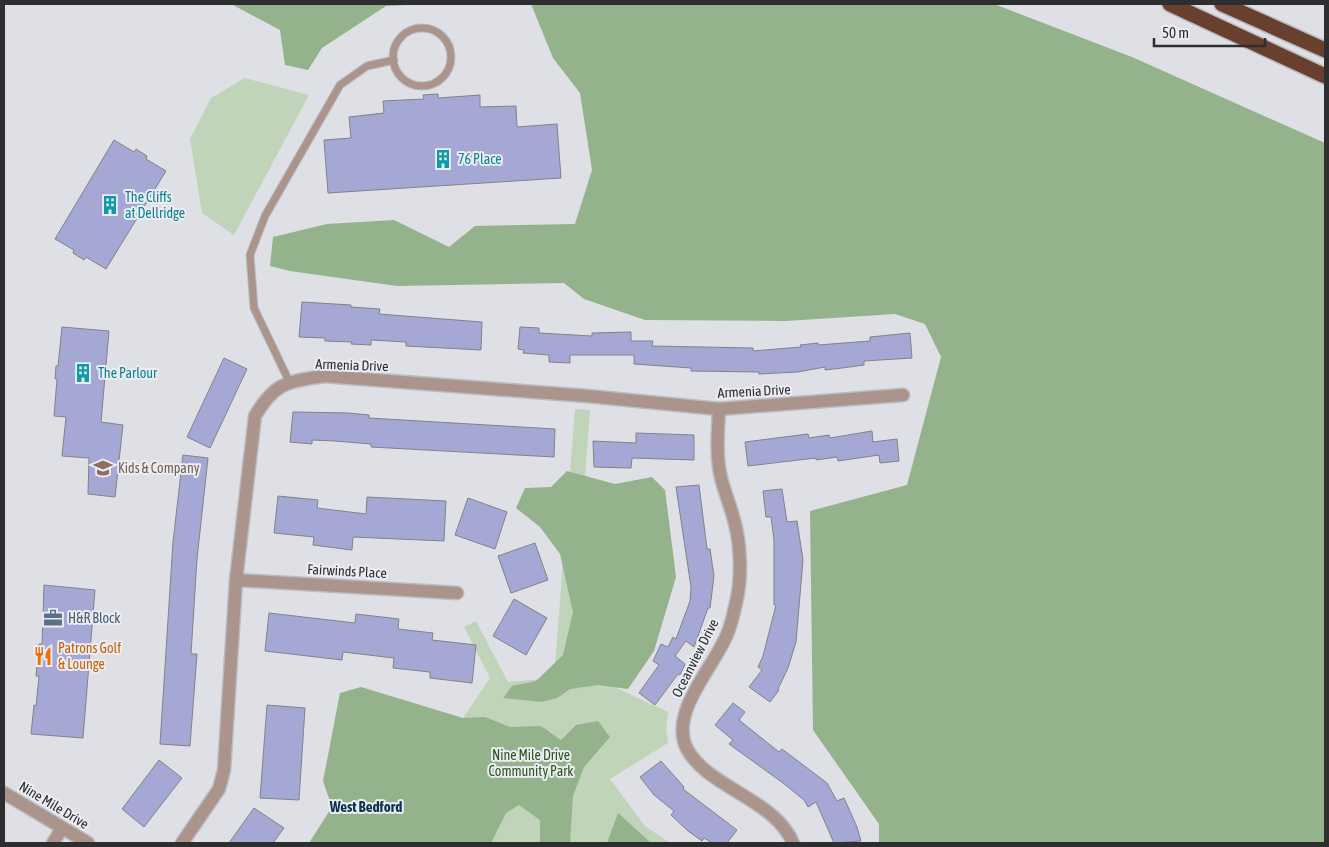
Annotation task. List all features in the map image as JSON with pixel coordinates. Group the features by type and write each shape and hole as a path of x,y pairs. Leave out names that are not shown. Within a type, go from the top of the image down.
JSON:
{"highway":[{"path":"1170,4 1325,76"},
{"path":"1222,4 1325,50"}],"street":[{"name":"Armenia Drive","path":"182,843 219,790 224,770 236,580 255,416 266,397 289,381 324,376 587,396 719,409 903,395"},
{"name":"Oceanview Drive","path":"719,409 717,445 719,471 736,532 739,586 726,639 687,706 682,724 682,732 687,748 693,756 712,774 775,817 794,843"},
{"name":"Fairwinds Place","path":"236,580 457,593"},
{"name":"Nine Mile Drive","path":"4,793 88,843"},
{"path":"53,843 62,828"}],"lane":[{"path":"421,28 438,33 449,47 451,56 446,73 440,80 424,86 415,85 400,76 394,60 398,42 412,30 421,28"},
{"path":"289,381 254,308 250,255 265,216 340,85 366,66 394,60"}],"green space":[{"path":"227,4 431,4 386,6 322,48 308,70 285,65 280,30 233,5"},
{"path":"531,4 994,4 1132,57 1325,143 1325,843 879,843 879,824 813,730 810,511 907,485 941,357 925,324 895,314 786,321 645,320 584,299 564,283 397,286 290,271 270,266 273,237 327,224 394,220 449,247 475,226 575,224 592,170 580,93 553,58"},
{"path":"245,78 309,95 234,235 202,213 190,139 211,98"},
{"name":"Nine Mile Drive Community Park","path":"575,409 590,410 585,478 608,684 668,712 666,729 668,743 610,779 645,826 670,843 343,843 463,718 490,678 464,627 476,621 508,682 554,678"},
{"path":"567,471 615,484 652,477 665,490 676,577 654,651 628,689 598,685 570,689 557,698 542,702 503,698 512,686 536,681 563,655 573,612 560,554 540,527 516,508 525,488 551,487"},
{"path":"361,687 463,718 485,717 510,727 541,726 561,740 576,725 598,721 610,737 584,767 573,796 570,843 540,843 540,820 519,805 506,813 491,843 309,843 332,807 323,781 340,693"},
{"path":"618,813 651,843 607,843"}],"building":[{"name":"76 Place","path":"438,94 438,98 480,95 480,107 516,106 517,127 557,124 561,178 328,193 324,140 351,138 349,117 384,113 383,101 424,99 423,95"},
{"name":"The Cliffs at Dellridge","path":"114,140 134,152 136,149 147,156 146,159 166,171 106,269 86,257 84,260 73,253 74,250 55,239"},
{"path":"302,302 380,309 379,314 482,322 481,350 406,346 406,342 371,340 371,345 351,344 352,342 325,341 325,338 299,337"},
{"path":"62,327 109,331 101,422 123,425 115,497 88,494 89,458 62,456 66,417 54,416 57,379 55,379 56,366 58,366"},
{"path":"520,327 539,328 539,333 592,336 592,333 631,332 631,341 653,341 652,346 753,348 753,351 801,347 800,345 818,343 818,345 870,341 870,337 910,333 912,358 864,361 864,365 825,370 825,367 798,372 759,374 759,372 691,371 691,368 634,364 634,355 570,355 570,363 549,362 549,355 523,353 524,350 518,349"},
{"path":"224,358 247,369 210,448 187,437"},
{"path":"293,412 348,413 369,415 369,418 555,429 554,457 371,447 371,444 335,441 312,440 312,444 290,442"},
{"path":"872,431 873,442 897,439 899,461 880,463 879,455 838,461 837,457 816,460 816,458 748,466 745,442 808,434 809,438 829,435 830,438"},
{"path":"636,433 694,435 694,460 632,458 631,468 594,467 593,441 636,443"},
{"path":"183,455 208,458 197,559 191,654 197,654 190,746 160,744 173,542"},
{"path":"699,485 707,549 710,549 714,576 710,608 708,608 694,647 686,641 675,656 685,664 680,675 678,674 655,705 639,693 659,665 653,661 661,644 668,647 673,637 676,639 690,601 691,587 676,487"},
{"path":"782,489 787,522 797,521 803,560 796,642 779,690 770,702 749,687 762,670 758,667 763,656 776,605 774,605 774,540 771,517 766,517 763,491"},
{"path":"278,496 318,500 317,508 366,514 367,497 446,501 444,541 353,537 352,550 313,545 314,537 274,533"},
{"path":"468,498 507,512 495,549 455,535"},
{"path":"535,543 548,580 511,593 498,556"},
{"path":"44,585 95,590 83,738 31,734 39,676 36,676 39,644 42,644"},
{"path":"514,599 547,618 526,655 493,636"},
{"path":"269,613 355,623 356,614 399,619 398,629 433,633 432,640 476,645 472,683 430,678 430,672 393,668 394,658 343,652 342,660 265,651"},
{"path":"733,703 745,712 739,720 779,752 782,749 827,783 837,801 844,798 861,841 834,843 816,802 808,807 804,800 783,783 729,744 733,740 715,725"},
{"path":"267,705 305,708 299,800 260,798"},
{"path":"159,760 182,778 144,827 122,809"},
{"path":"661,761 684,787 683,789 737,830 727,843 712,843 704,838 702,841 671,815 674,811 654,795 640,777"},
{"path":"254,808 284,828 273,843 229,843"}],"place":[{"name":"76 Place","path":"443,159"},
{"name":"The Cliffs at Dellridge","path":"110,205"},
{"name":"The Parlour","path":"83,373"},
{"name":"Kids & Company","path":"103,468"},
{"name":"H&R Block","path":"53,618"},
{"name":"Patrons Golf & Lounge","path":"43,656"}],"district":[{"name":"West Bedford","path":"366,807"}]}
